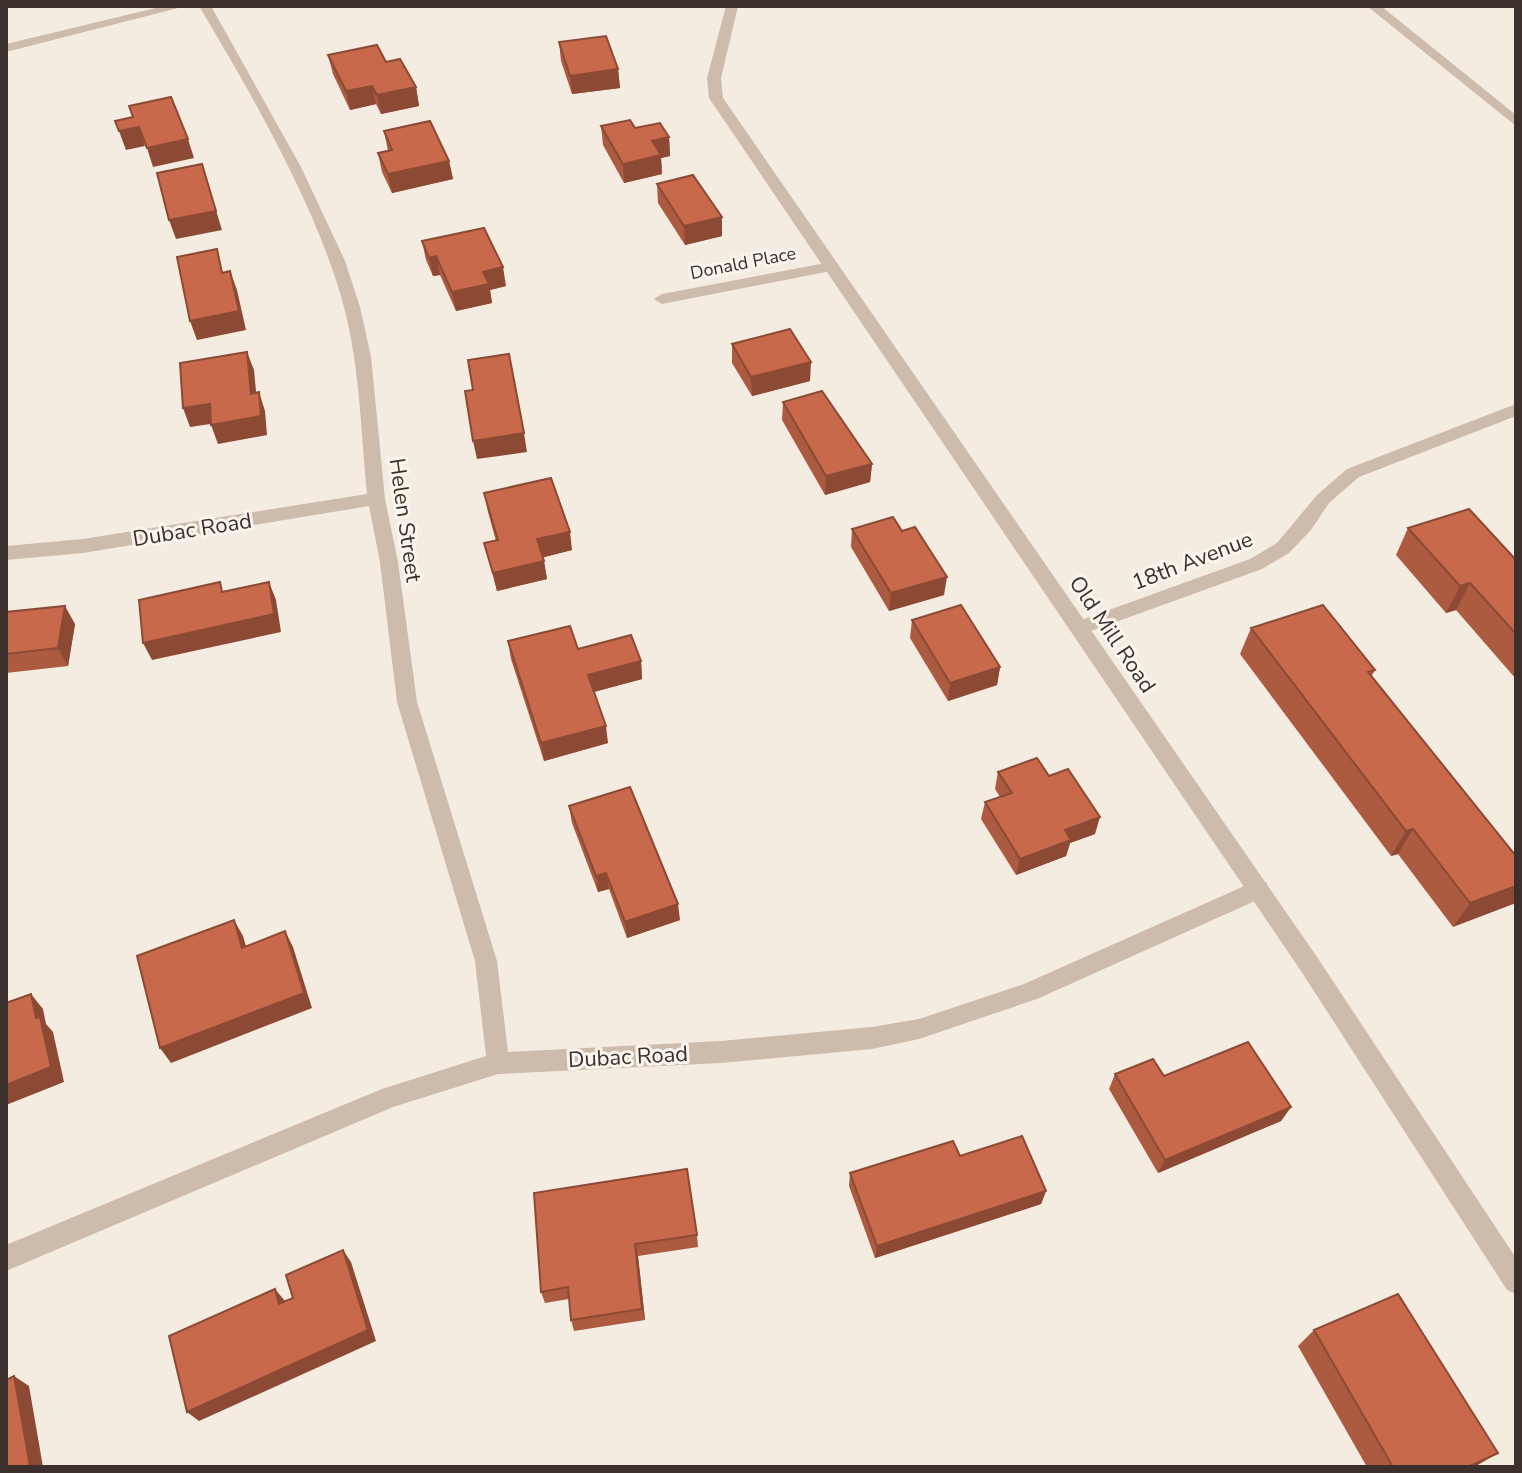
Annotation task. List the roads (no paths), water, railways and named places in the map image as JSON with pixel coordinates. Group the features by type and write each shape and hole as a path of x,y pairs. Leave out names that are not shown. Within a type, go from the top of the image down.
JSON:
{"street":[{"path":"6,48 180,6"},
{"name":"Helen Street","path":"205,6 236,57 294,167 341,272 363,357 376,499 389,562 407,702 486,961 498,1063"},
{"name":"Old Mill Road","path":"732,6 714,78 716,98 1258,889 1516,1281"},
{"path":"1373,6 1516,122"},
{"name":"Donald Place","path":"662,299 831,267"},
{"name":"18th Avenue","path":"1080,628 1256,564 1283,548 1332,489 1353,473 1516,410"},
{"name":"Dubac Road","path":"6,553 83,546 376,499"},
{"name":"Dubac Road","path":"6,1258 390,1097 498,1063 721,1052 872,1038 919,1029 1029,992 1258,889"}]}
